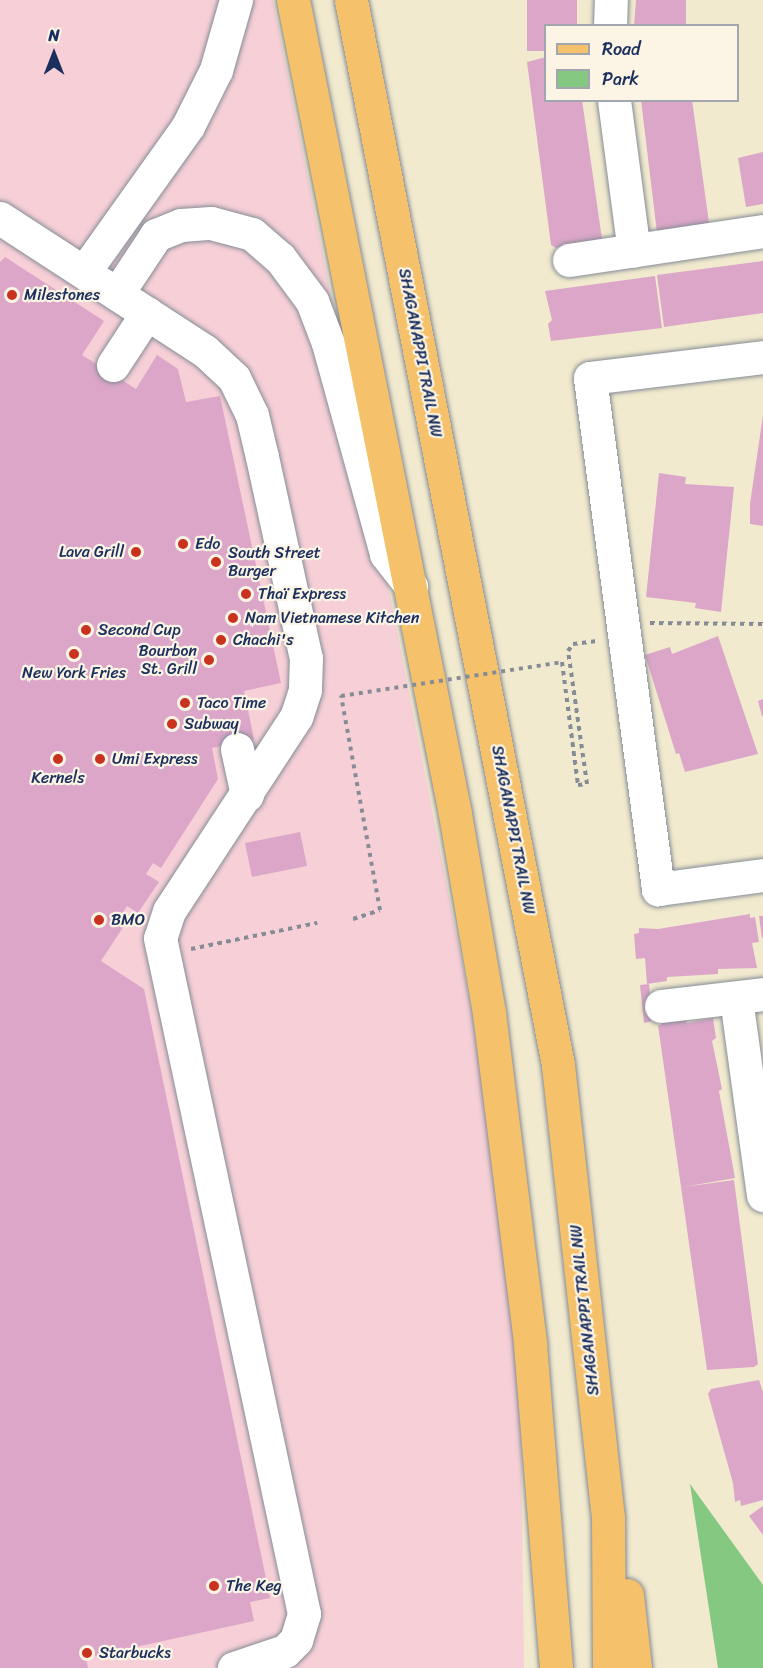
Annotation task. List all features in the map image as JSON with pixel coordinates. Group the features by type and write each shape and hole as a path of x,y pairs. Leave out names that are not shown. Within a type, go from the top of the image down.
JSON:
{"main road":[{"path":"293,0 411,586 473,914 503,1110 530,1344 556,1668"},
{"name":"SHAGANAPPI TRAIL NW","path":"353,0 558,1065 608,1517 609,1668"},
{"path":"608,1517 622,1544 635,1668"},
{"path":"533,1668 532,1651 551,1610"}],"lane":[{"path":"84,272 188,126 216,70 236,0"},
{"path":"610,24 611,0"},
{"path":"614,102 634,251"},
{"path":"0,218 221,363 245,398 262,457 307,669 303,699 247,795 169,910 162,927 161,953 165,1022 304,1614 296,1640 285,1651 234,1668"},
{"path":"117,294 156,236 181,225 211,223 252,234 280,258 312,301 328,343 386,554 411,586"},
{"path":"569,260 763,231"},
{"path":"113,365 147,313"},
{"path":"763,357 590,378 658,889 763,875"},
{"path":"237,749 247,795"},
{"path":"661,1006 749,996 763,1195"}],"path":[{"path":"624,637 639,623 763,624"},
{"path":"353,919 380,910 341,696 562,662 578,785 587,783 568,651"},
{"path":"183,942 185,950 317,923"}],"shaded area":[{"path":"0,0 273,0 471,1008 520,1353 524,1668 0,1668"}],"green space":[{"path":"690,1484 763,1585 763,1668 718,1668"}],"building":[{"path":"527,0 577,0 577,24 544,24 544,51 527,51"},
{"path":"636,0 686,0 686,24 634,24"},
{"path":"544,58 544,102 582,102 602,239 556,248 551,245 527,62"},
{"path":"641,102 692,102 709,223 657,233"},
{"path":"763,152 763,204 746,207 738,158"},
{"path":"5,257 104,321 82,355 136,389 157,355 178,369 186,402 220,396 281,683 244,691 254,739 212,748 218,779 161,868 153,863 146,874 159,882 138,913 127,906 122,914 129,918 101,961 144,989 270,1598 250,1602 254,1621 86,1658 88,1668 0,1668 0,262"},
{"path":"763,261 763,313 664,327 657,275"},
{"path":"655,276 662,328 551,341 548,324 552,320 545,291"},
{"path":"763,415 763,526 750,524 750,504"},
{"path":"659,473 686,477 685,484 734,487 721,612 695,608 696,603 646,597"},
{"path":"718,636 758,754 685,772 679,753 676,754 645,655 670,647 672,654"},
{"path":"763,699 763,716 762,716 758,701"},
{"path":"300,832 307,866 252,877 245,843"},
{"path":"750,914 750,918 755,917 759,942 752,943 757,968 718,969 718,974 667,977 667,981 647,984 645,958 636,959 634,934 639,933 639,928 658,929"},
{"path":"759,916 763,916 763,938 762,938"},
{"path":"649,984 653,1021 644,1023 640,985"},
{"path":"686,1018 687,1023 713,1018 716,1038 712,1041 722,1089 719,1091 735,1178 683,1187 734,1180 758,1364 754,1367 707,1370 658,1025 661,1025 661,1020"},
{"path":"759,1380 763,1392 763,1500 741,1506 740,1500 735,1502 733,1483 708,1394 711,1389"},
{"path":"763,1506 763,1535 749,1516"}],"place":[{"name":"Milestones","path":"12,295"},
{"name":"Edo","path":"183,544"},
{"name":"Lava Grill","path":"136,552"},
{"name":"South Street Burger","path":"216,562"},
{"name":"Thaï Express","path":"246,594"},
{"name":"Nam Vietnamese Kitchen","path":"233,618"},
{"name":"Second Cup","path":"86,630"},
{"name":"Chachi's","path":"221,640"},
{"name":"New York Fries","path":"74,654"},
{"name":"Bourbon St. Grill","path":"209,660"},
{"name":"Taco Time","path":"185,703"},
{"name":"Subway","path":"172,724"},
{"name":"Kernels","path":"58,759"},
{"name":"Umi Express","path":"100,759"},
{"name":"BMO","path":"99,920"},
{"name":"The Keg","path":"214,1586"},
{"name":"Starbucks","path":"87,1653"}]}
